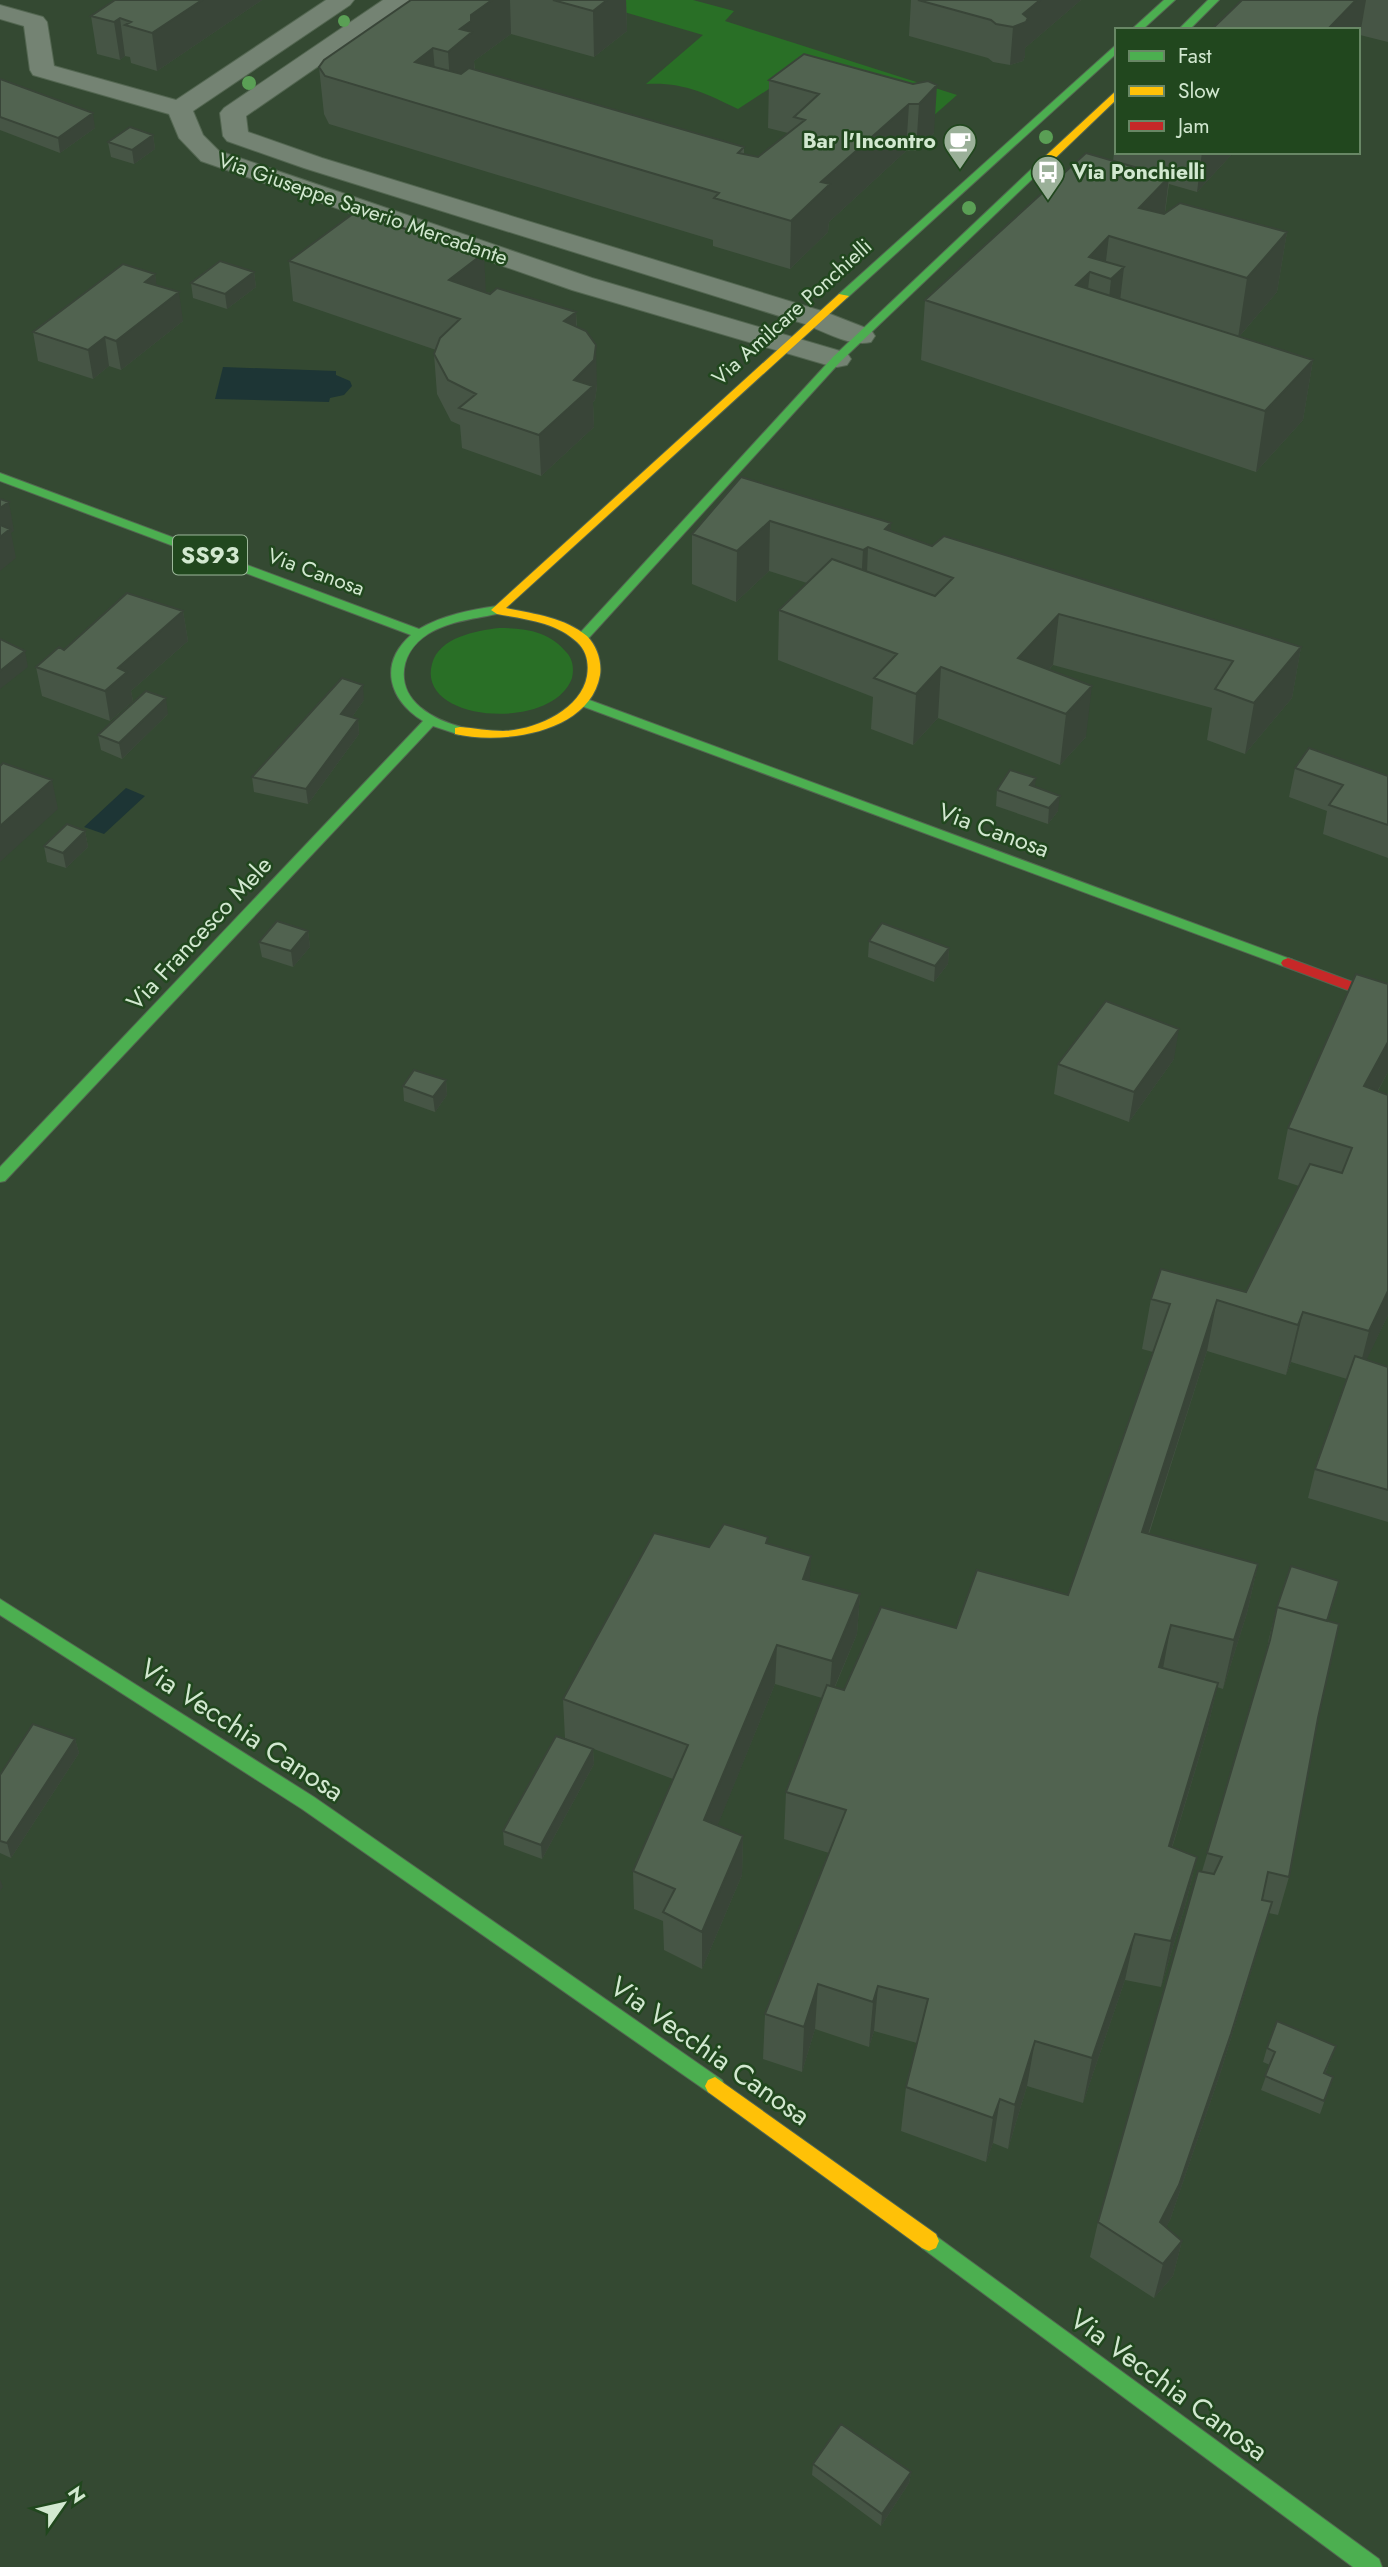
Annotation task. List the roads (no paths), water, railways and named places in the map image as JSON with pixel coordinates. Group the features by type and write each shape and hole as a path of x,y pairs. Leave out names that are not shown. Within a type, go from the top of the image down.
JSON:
{"main road":[{"path":"1138,28 1170,0"},
{"path":"1185,28 1214,0"},
{"name":"Via Amilcare Ponchielli","path":"497,610 1115,49"},
{"path":"583,637 837,359 1115,95"},
{"name":"Via Canosa","path":"0,477 420,634"},
{"path":"497,610 530,613 560,622 583,637 594,652 598,669 595,686 584,702 561,719 529,730 494,734 459,730 431,721 412,709 399,691 396,671 402,651 420,634 442,622 468,614 497,610"},
{"name":"Via Canosa","path":"584,702 1388,1000"},
{"name":"Via Francesco Mele","path":"0,1177 431,721"},
{"name":"Via Vecchia Canosa","path":"0,1606 308,1803 772,2125 1371,2567"}],"street":[{"path":"0,12 35,23 42,70 180,109 342,0"},
{"name":"Via Giuseppe Saverio Mercadante","path":"399,0 233,113 236,136 816,318 861,337"},
{"name":"Via Giuseppe Saverio Mercadante","path":"180,109 192,138 210,156 582,284 837,359"}],"water":[{"path":"223,367 336,371 336,375 350,381 352,386 344,395 330,398 329,402 215,399"},
{"path":"126,788 145,796 104,834 84,827"}],"place":[{"name":"Bar l'Incontro","path":"960,171"},
{"name":"Via Ponchielli","path":"1048,202"}]}
